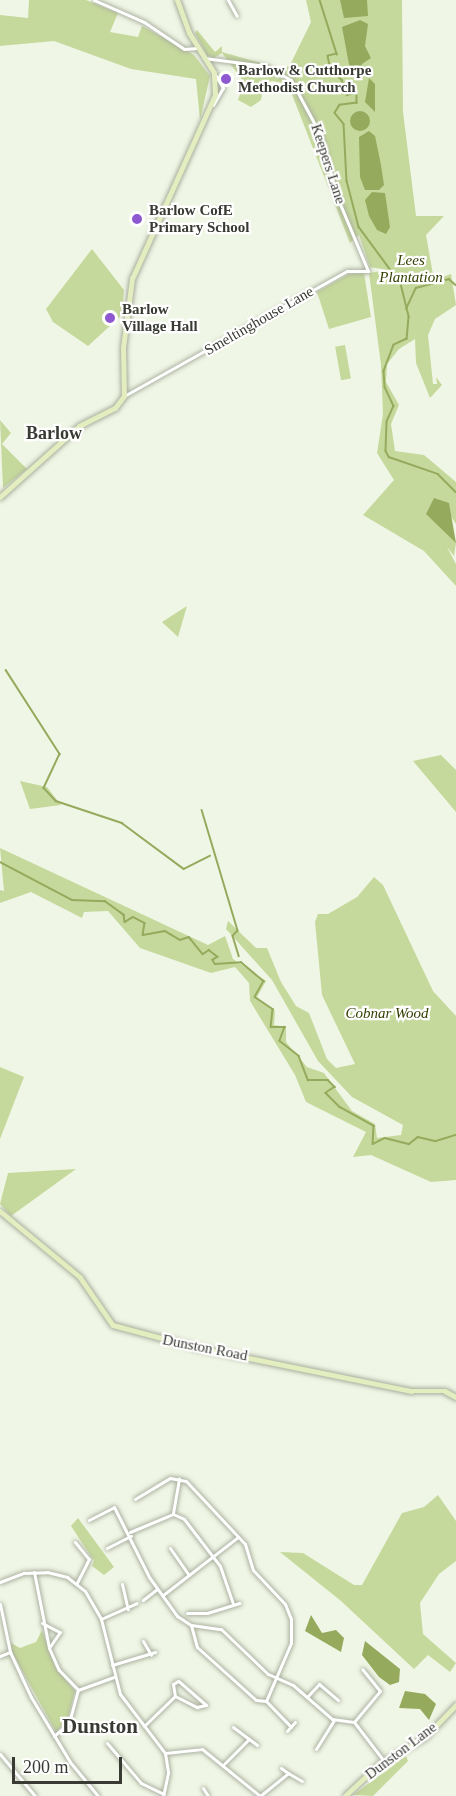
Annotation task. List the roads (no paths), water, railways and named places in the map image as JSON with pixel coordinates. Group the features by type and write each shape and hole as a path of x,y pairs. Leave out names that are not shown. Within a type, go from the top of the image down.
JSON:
{"main road":[{"path":"0,497 79,426 115,408 124,396 128,291 187,154 213,105 214,73 197,48 177,0"},
{"name":"Dunston Road","path":"0,1211 80,1277 113,1325 195,1347 412,1391 445,1391 456,1397"},
{"name":"Dunston Lane","path":"345,1796 384,1761 425,1737 456,1705"}],"street":[{"path":"93,0 144,22 184,49 197,48"},
{"path":"223,0 237,16"},
{"name":"Keepers Lane","path":"203,58 266,66 291,80 320,134 337,197 368,271"},
{"name":"Smeltinghouse Lane","path":"124,396 154,382 347,271 368,271"},
{"path":"135,1499 170,1478 179,1479 196,1489 238,1537 253,1570 285,1604 291,1619 291,1642 266,1701"},
{"path":"172,1514 179,1479"},
{"path":"89,1520 114,1507 131,1534 157,1590 177,1616 191,1625 217,1626 275,1678 307,1697 334,1720 354,1722 384,1761"},
{"path":"107,1548 172,1514"},
{"path":"172,1514 188,1523 214,1557 227,1578 233,1603"},
{"path":"163,1595 238,1537"},
{"path":"75,1542 89,1559 76,1584"},
{"path":"170,1548 189,1575"},
{"path":"34,1572 42,1623 49,1648 59,1670 78,1690"},
{"path":"0,1582 34,1572 56,1573 76,1584 101,1619 114,1677 124,1701 165,1753 168,1773 163,1795 141,1783 107,1743"},
{"path":"122,1584 128,1609"},
{"path":"143,1600 157,1590"},
{"path":"101,1619 128,1609 137,1603"},
{"path":"188,1613 207,1613 239,1603"},
{"path":"0,1604 10,1652 53,1737 98,1796"},
{"path":"42,1623 60,1632 49,1648"},
{"path":"191,1625 197,1647 256,1700 266,1701 291,1727"},
{"path":"143,1641 151,1655"},
{"path":"0,1656 10,1652"},
{"path":"112,1665 155,1652"},
{"path":"354,1722 379,1694 377,1684 362,1670"},
{"path":"362,1677 366,1673"},
{"path":"78,1690 114,1677"},
{"path":"178,1681 206,1705 202,1708 175,1696 173,1684 178,1681"},
{"path":"307,1697 319,1684 338,1700"},
{"path":"53,1737 69,1723 78,1690"},
{"path":"144,1726 175,1696"},
{"path":"316,1749 334,1720"},
{"path":"287,1731 295,1722"},
{"path":"233,1726 257,1744"},
{"path":"224,1764 249,1739"},
{"path":"320,1745 324,1748"},
{"path":"165,1753 202,1749 224,1764 260,1796 288,1773"},
{"path":"0,1754 35,1796"},
{"path":"118,1757 122,1754"},
{"path":"281,1768 302,1781"},
{"path":"203,1788 208,1796"}],"waterway":[{"path":"320,0 337,54 328,56 331,70 342,80 347,95 357,92 357,103 340,105 335,113 344,124 347,181 359,227 401,284 409,317 407,339 394,345 384,371 385,387 394,406 387,422 386,451 389,457 438,474 456,492"},
{"path":"406,309 416,288 449,279 456,285"},
{"path":"6,670 60,754 44,788 56,801 122,823 184,869 210,856"},
{"path":"202,810 238,931 233,936 239,956"},
{"path":"0,862 72,900 105,901 124,915 125,922 133,917 145,923 143,935 165,931 180,940 189,937 203,954 209,950 218,957 213,960 215,964 241,962 264,981 255,997 273,1009 271,1027 285,1027 280,1041 299,1056 308,1080 328,1080 335,1087 326,1093 340,1107 374,1126 373,1144 385,1138 409,1144 418,1137 436,1141 456,1135"}],"place":[{"name":"Barlow & Cutthorpe Methodist Church","path":"226,79"},
{"name":"Barlow CofE Primary School","path":"137,219"},
{"name":"Barlow Village Hall","path":"110,318"}],"district":[{"name":"Barlow","path":"54,433"},
{"name":"Dunston","path":"100,1726"}],"park label":[{"name":"Lees Plantation","path":"411,268"},
{"name":"Cobnar Wood","path":"387,1014"}]}
